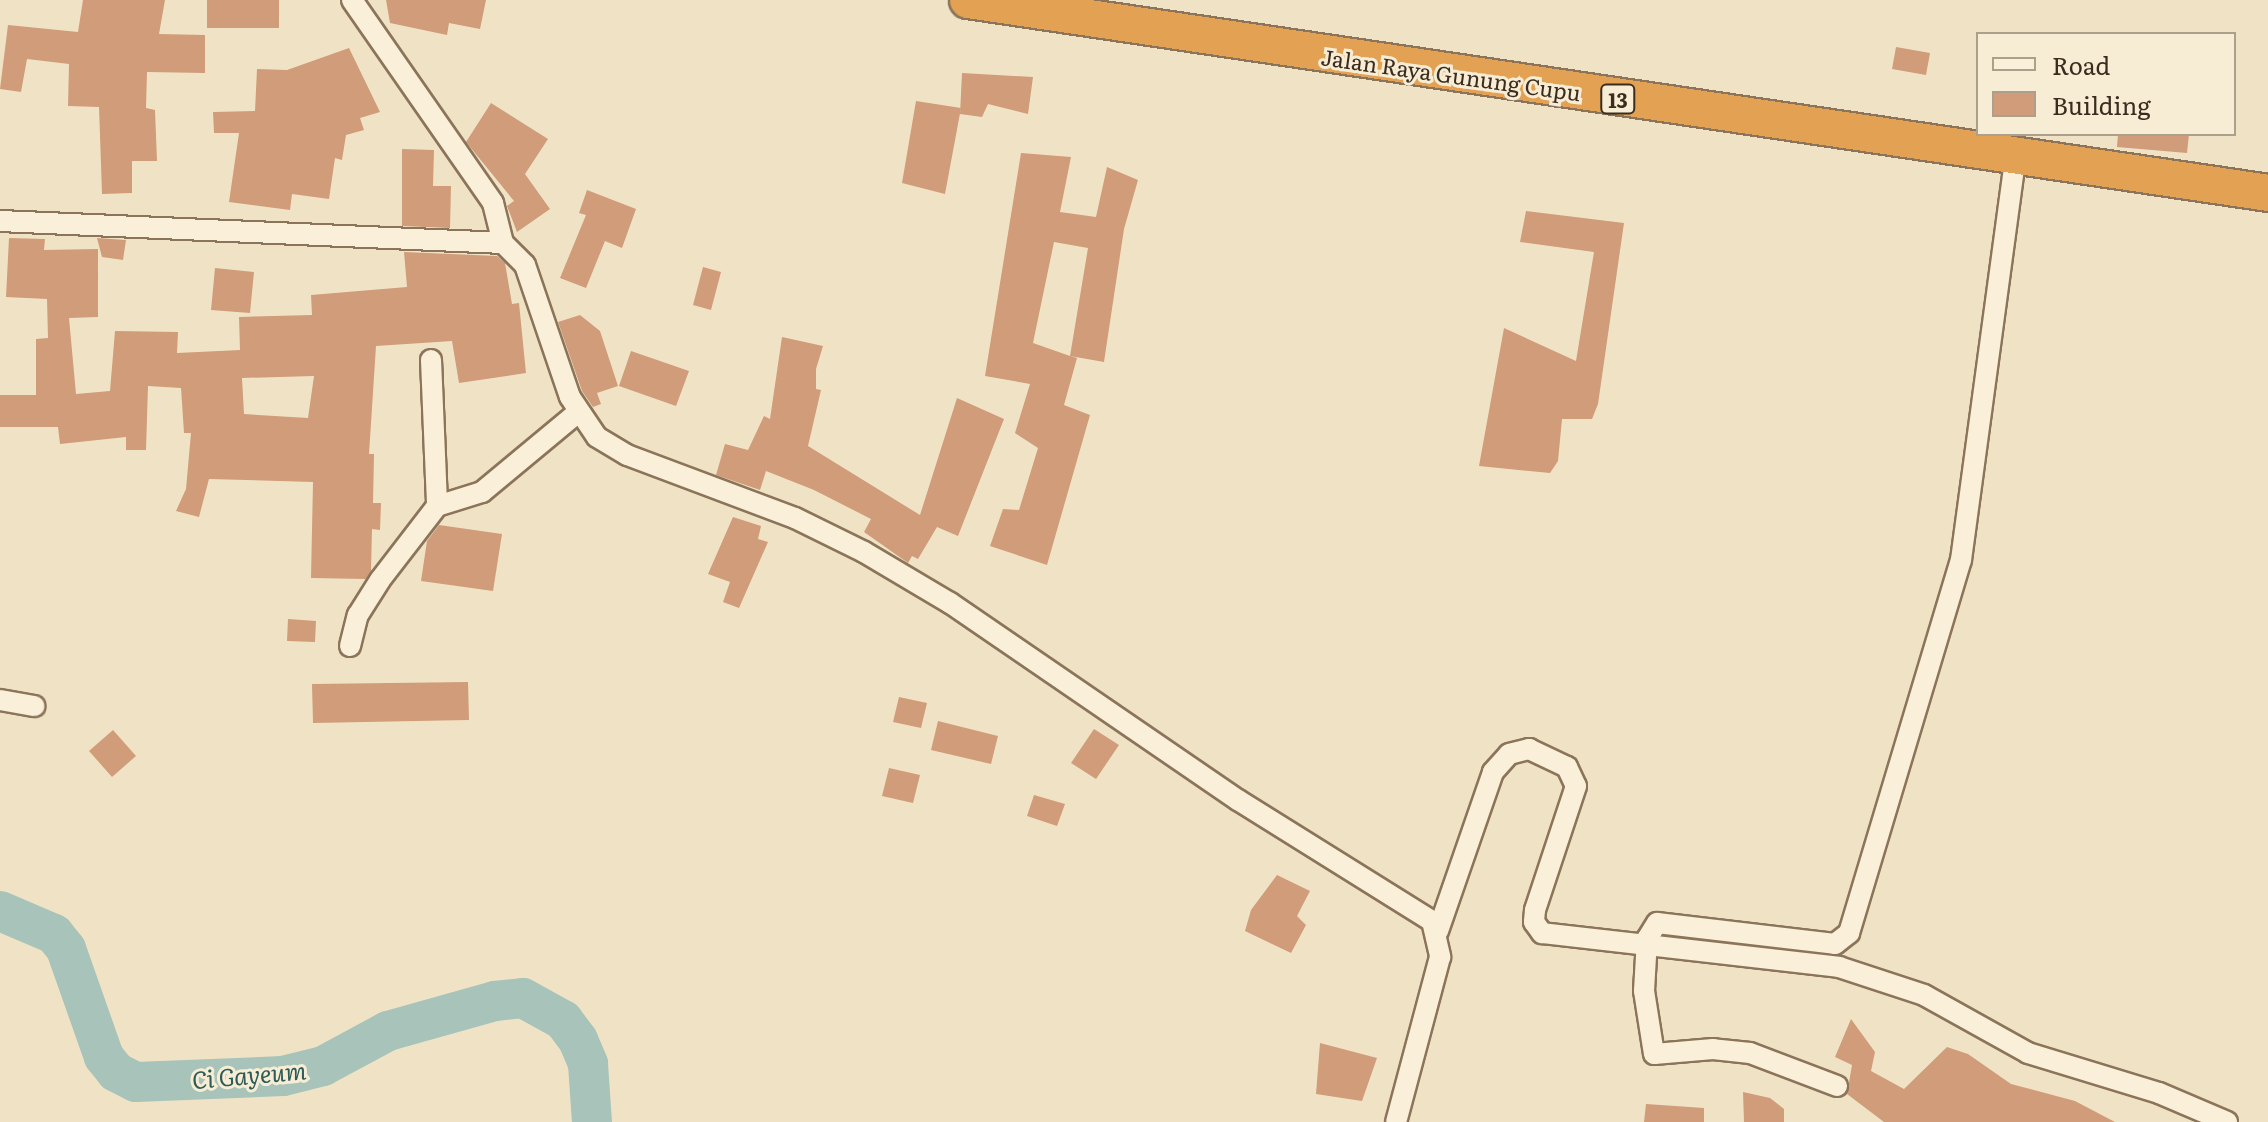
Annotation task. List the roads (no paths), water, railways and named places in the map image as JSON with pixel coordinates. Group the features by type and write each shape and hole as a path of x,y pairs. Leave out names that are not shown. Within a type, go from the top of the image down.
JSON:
{"highway":[{"name":"Jalan Raya Gunung Cupu","path":"968,0 2015,158 2268,193"}],"street":[{"path":"352,0 493,203 503,243 525,265 577,413 597,437 627,455 795,518 900,573 1238,800 1423,914 1438,931"},
{"path":"1837,1086 1750,1053 1713,1049 1654,1054 1644,991 1648,937 1661,923 1835,944 1849,933 1961,560 2015,158"},
{"path":"0,221 503,243"},
{"path":"431,360 437,506"},
{"path":"350,646 358,615 380,580 437,506 482,492 577,413"},
{"path":"0,700 34,706"},
{"path":"1396,1122 1440,957 1438,931 1493,772 1509,754 1529,749 1567,767 1576,786 1535,910 1536,929 1562,939 1648,937 1839,967 1924,995 2028,1053 2159,1093 2227,1122"}],"waterway":[{"name":"Ci Gayeum","path":"0,911 54,934 66,949 104,1057 116,1072 136,1082 283,1076 323,1066 388,1031 495,1001 523,998 563,1020 578,1040 588,1064 592,1122"}]}
